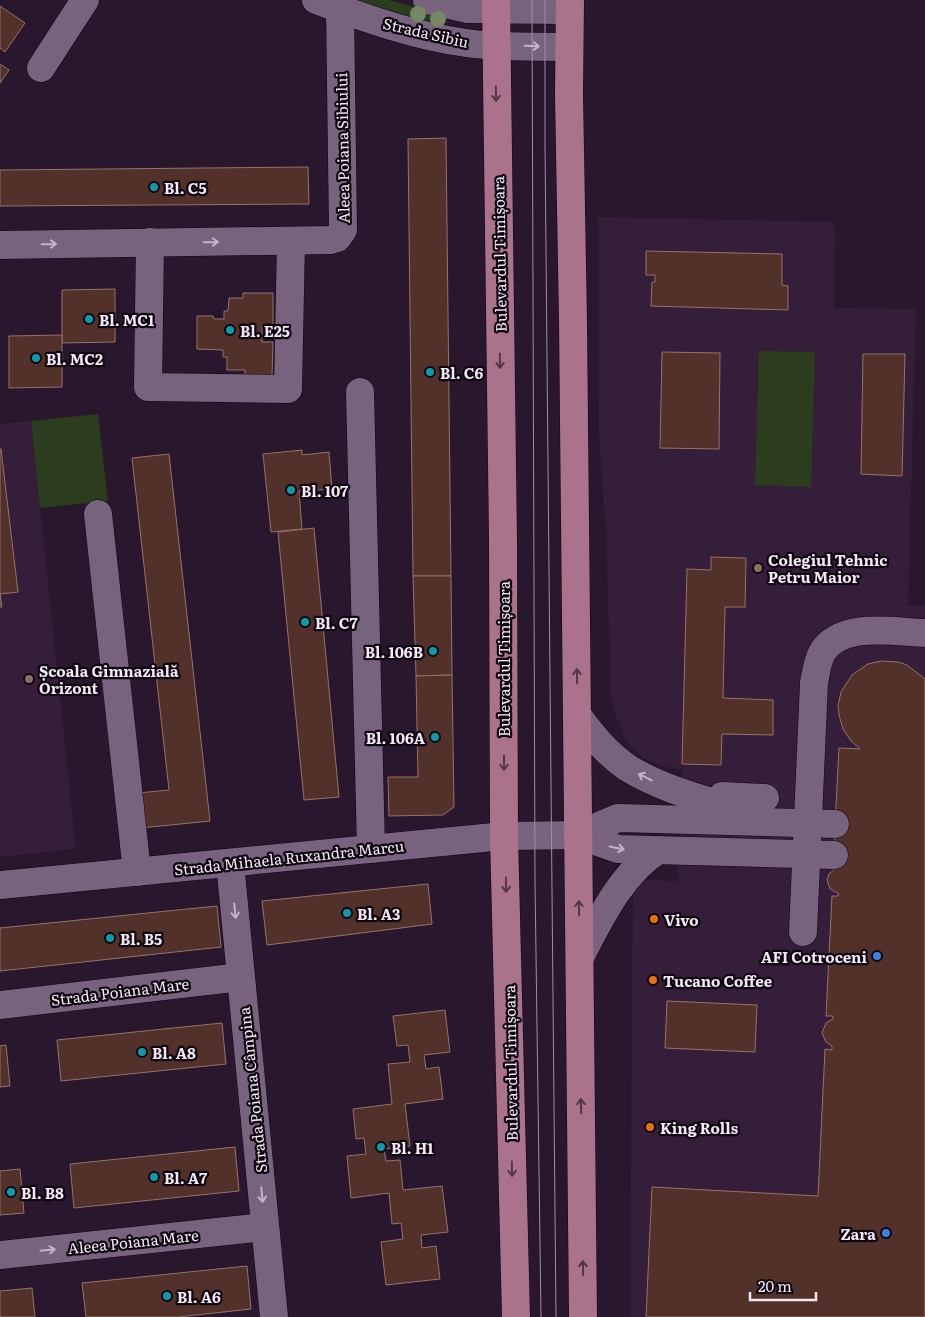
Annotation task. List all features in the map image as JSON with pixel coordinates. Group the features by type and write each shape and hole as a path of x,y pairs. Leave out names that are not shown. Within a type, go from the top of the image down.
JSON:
{"main road":[{"name":"Bulevardul Timișoara","path":"496,4 503,540 504,836 516,1317"},
{"path":"570,5 584,1317"}],"street":[{"path":"41,68 85,0"},
{"name":"Strada Sibiu","path":"427,0 468,9 496,4 570,5"},
{"name":"Strada Sibiu","path":"328,4 396,27 468,44 569,47"},
{"name":"Aleea Poiana Sibiului","path":"0,246 291,241 330,240 337,238 343,230 341,71 328,4"},
{"path":"150,242 148,387 288,389 291,241"},
{"path":"360,392 371,849"},
{"path":"98,514 137,872"},
{"path":"803,932 797,835 814,683 822,652 831,642 845,633 859,631 925,633"},
{"path":"577,715 604,748 627,767 651,780 692,808 726,836"},
{"path":"578,835 618,818 765,798"},
{"path":"692,808 797,835"},
{"path":"578,835 618,849 692,851 797,835 835,832 797,835 726,836 692,851"},
{"name":"Strada Mihaela Ruxandra Marcu","path":"0,885 504,836 578,835"},
{"path":"580,957 624,882 645,859 658,850"},
{"name":"Strada Poiana Câmpina","path":"230,863 274,1317"},
{"name":"Strada Poiana Mare","path":"0,1005 241,977"},
{"name":"Aleea Poiana Mare","path":"0,1256 265,1227"}],"shaded area":[{"path":"598,217 835,222 834,308 916,309 908,606 925,606 925,1317 630,1317 633,880 678,881 682,770 662,766 644,759 632,748 623,735 611,695 606,532 599,436"},
{"name":"Școala Gimnazială Orizont","path":"31,421 76,849 0,857 0,424"}],"green space":[{"path":"352,0 388,0 445,15 442,25"},
{"path":"759,351 815,352 811,487 755,485"},
{"path":"98,414 108,501 40,508 31,421"}],"building":[{"path":"0,6 25,23 5,52 0,48"},
{"path":"0,64 9,70 0,83"},
{"name":"Bl. C6","path":"446,138 451,576 413,576 408,139"},
{"name":"Bl. C5","path":"308,167 309,204 0,206 0,170"},
{"path":"646,251 782,254 782,285 788,286 788,310 651,306 652,282 655,282 655,275 646,275"},
{"name":"Bl. MC1","path":"115,289 115,342 62,343 62,290"},
{"name":"Bl. E25","path":"243,293 273,293 273,326 262,326 262,342 273,342 272,375 245,375 245,370 227,370 227,357 223,357 223,350 197,349 197,316 213,316 214,319 224,319 224,311 228,311 229,298 243,298"},
{"name":"Bl. MC2","path":"62,335 62,387 9,388 9,336"},
{"path":"662,352 720,353 719,449 660,448"},
{"path":"863,354 905,354 902,476 861,474"},
{"path":"0,449 18,592 0,594"},
{"name":"Bl. 107","path":"302,450 302,455 329,452 332,489 299,491 302,529 271,532 263,454"},
{"path":"169,454 210,821 141,828 138,793 169,790 132,458"},
{"name":"Bl. C7","path":"314,528 339,797 304,800 278,532"},
{"path":"711,557 746,558 745,607 725,607 723,698 773,700 773,735 722,734 721,765 682,764 687,569 711,570"},
{"name":"Bl. 106B","path":"413,576 451,576 452,675 416,676"},
{"name":"AFI Cotroceni","path":"881,661 898,662 907,665 925,679 925,1317 646,1317 652,1187 818,1196 825,1049 832,1050 832,1046 826,1042 822,1033 826,1023 833,1019 833,1016 826,1016 832,896 838,896 839,894 830,889 827,880 829,874 836,868 833,865 839,748 860,749 851,741 843,729 838,706 841,692 852,675 868,664"},
{"name":"Bl. 106A","path":"452,675 454,807 443,815 389,816 388,777 418,777 416,676"},
{"name":"Bl. A3","path":"428,884 432,924 267,945 262,901"},
{"name":"Bl. B5","path":"217,906 221,947 0,971 0,928"},
{"path":"667,1001 757,1005 755,1052 665,1048"},
{"name":"Bl. H1","path":"445,1010 450,1052 424,1055 426,1069 439,1067 443,1099 405,1104 410,1146 384,1149 386,1161 400,1160 403,1190 442,1186 448,1232 421,1235 422,1248 436,1246 440,1279 386,1285 381,1242 403,1239 401,1223 392,1224 389,1193 351,1198 347,1156 366,1154 364,1138 356,1139 353,1109 392,1104 388,1064 410,1062 408,1045 397,1046 393,1016"},
{"name":"Bl. A8","path":"222,1023 226,1064 61,1081 57,1040"},
{"path":"6,1045 10,1086 0,1087 0,1046"},
{"name":"Bl. A7","path":"235,1147 239,1191 74,1208 70,1164"},
{"name":"Bl. B8","path":"20,1169 24,1213 0,1215 0,1171"},
{"name":"Bl. A6","path":"247,1266 251,1309 178,1317 86,1317 82,1283"},
{"path":"32,1288 35,1317 0,1317 0,1291"}],"tram line":[{"path":"532,0 535,881 541,1317"},
{"path":"545,0 556,1317"}],"place":[{"name":"Bl. C5","path":"154,187"},
{"name":"Bl. MC1","path":"89,319"},
{"name":"Bl. E25","path":"230,330"},
{"name":"Bl. MC2","path":"36,358"},
{"name":"Bl. C6","path":"430,372"},
{"name":"Bl. 107","path":"291,490"},
{"name":"Colegiul Tehnic Petru Maior","path":"758,568"},
{"name":"Bl. C7","path":"305,622"},
{"name":"Bl. 106B","path":"433,651"},
{"name":"Școala Gimnazială Orizont","path":"29,679"},
{"name":"Bl. 106A","path":"435,737"},
{"name":"Bl. A3","path":"347,913"},
{"name":"Vivo","path":"654,919"},
{"name":"Bl. B5","path":"110,938"},
{"name":"AFI Cotroceni","path":"877,956"},
{"name":"Tucano Coffee","path":"653,980"},
{"name":"Bl. A8","path":"142,1052"},
{"name":"King Rolls","path":"650,1127"},
{"name":"Bl. H1","path":"381,1147"},
{"name":"Bl. A7","path":"154,1177"},
{"name":"Bl. B8","path":"11,1192"},
{"name":"Zara","path":"886,1233"},
{"name":"Bl. A6","path":"167,1296"}]}
